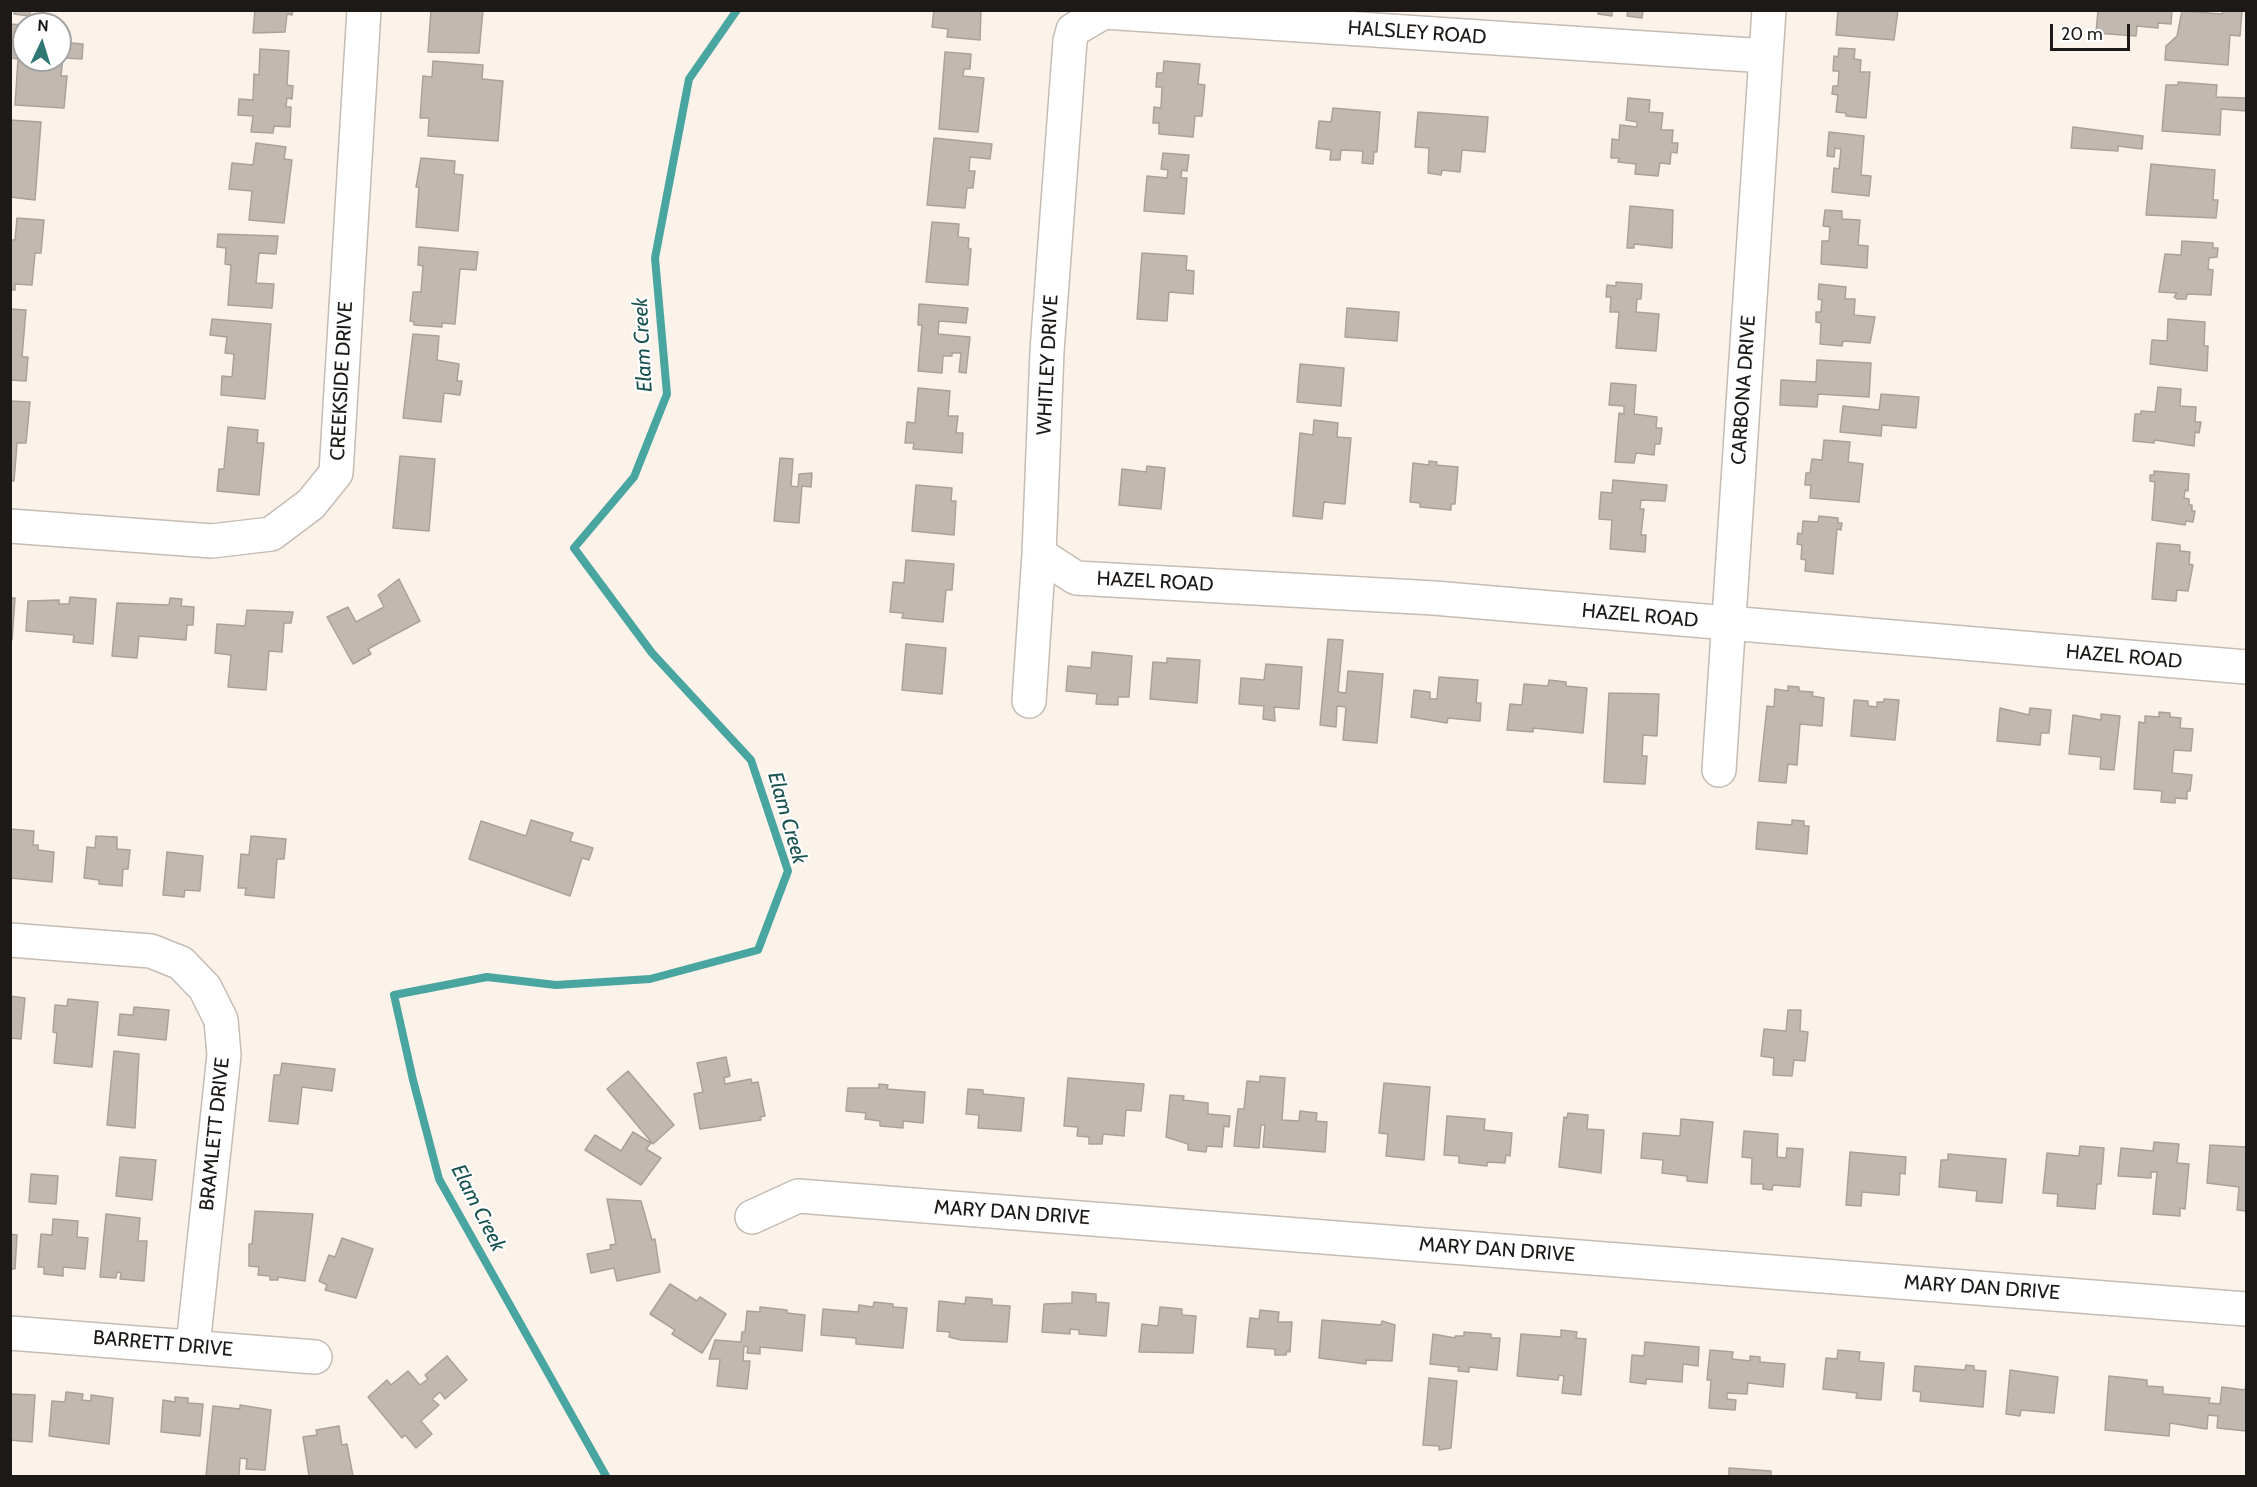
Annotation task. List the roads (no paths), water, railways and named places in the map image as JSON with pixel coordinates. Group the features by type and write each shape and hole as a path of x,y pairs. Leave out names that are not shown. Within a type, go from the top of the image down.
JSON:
{"street":[{"name":"CREEKSIDE DRIVE","path":"10,526 212,541 271,534 311,504 336,473 364,10"},
{"name":"CARBONA DRIVE","path":"1719,770 1769,10"},
{"name":"HALSLEY ROAD","path":"1073,30 1104,12 1766,56"},
{"name":"WHITLEY DRIVE","path":"1029,701 1039,554 1048,339 1070,41 1073,30"},
{"name":"HAZEL ROAD","path":"1039,554 1076,578 1434,598 2247,668"},
{"name":"BRAMLETT DRIVE","path":"10,940 151,951 181,963 206,988 220,1020 224,1055 193,1346"},
{"name":"MARY DAN DRIVE","path":"752,1217 798,1196 2247,1309"},
{"name":"BARRETT DRIVE","path":"10,1333 315,1357"}],"waterway":[{"name":"Elam Creek","path":"606,1476 439,1179 394,995 487,977 556,985 650,979 758,950 788,871 751,760 652,653 574,548 634,477 667,394 655,258 689,79 737,10"}]}
